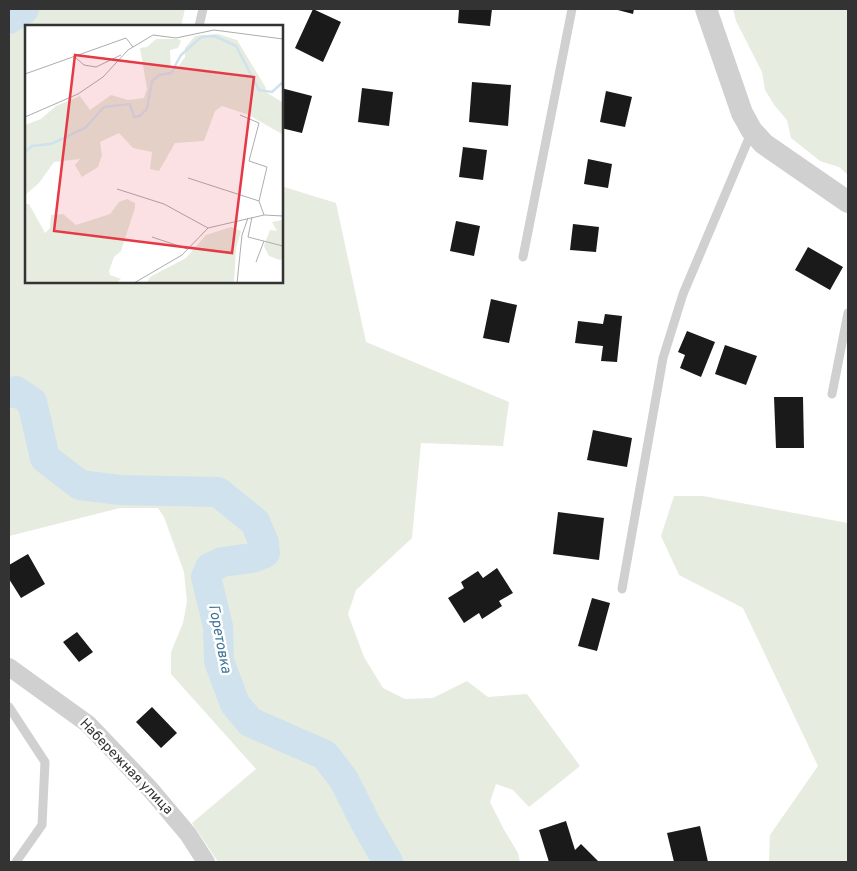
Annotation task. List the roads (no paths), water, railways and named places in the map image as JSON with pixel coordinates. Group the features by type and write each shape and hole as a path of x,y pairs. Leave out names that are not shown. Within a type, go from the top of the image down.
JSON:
{"street":[{"path":"706,9 742,113 752,131 764,144 848,202"},
{"name":"Набережная улица","path":"9,667 88,724 156,796 188,834 206,862"}],"lane":[{"path":"198,25 204,9"},
{"path":"523,257 572,9"},
{"path":"622,589 663,358 683,294 752,131"},
{"path":"832,394 848,313"},
{"path":"9,707 45,762 42,825 16,862"}],"waterway":[{"name":"Горетовка","path":"9,19 24,9"},
{"name":"Горетовка","path":"9,393 16,391 32,402 45,458 80,485 120,490 218,492 255,522 264,543 265,553 252,558 222,562 210,568 206,577 218,626 219,661 235,704 250,722 325,755 344,780 388,862"}]}
